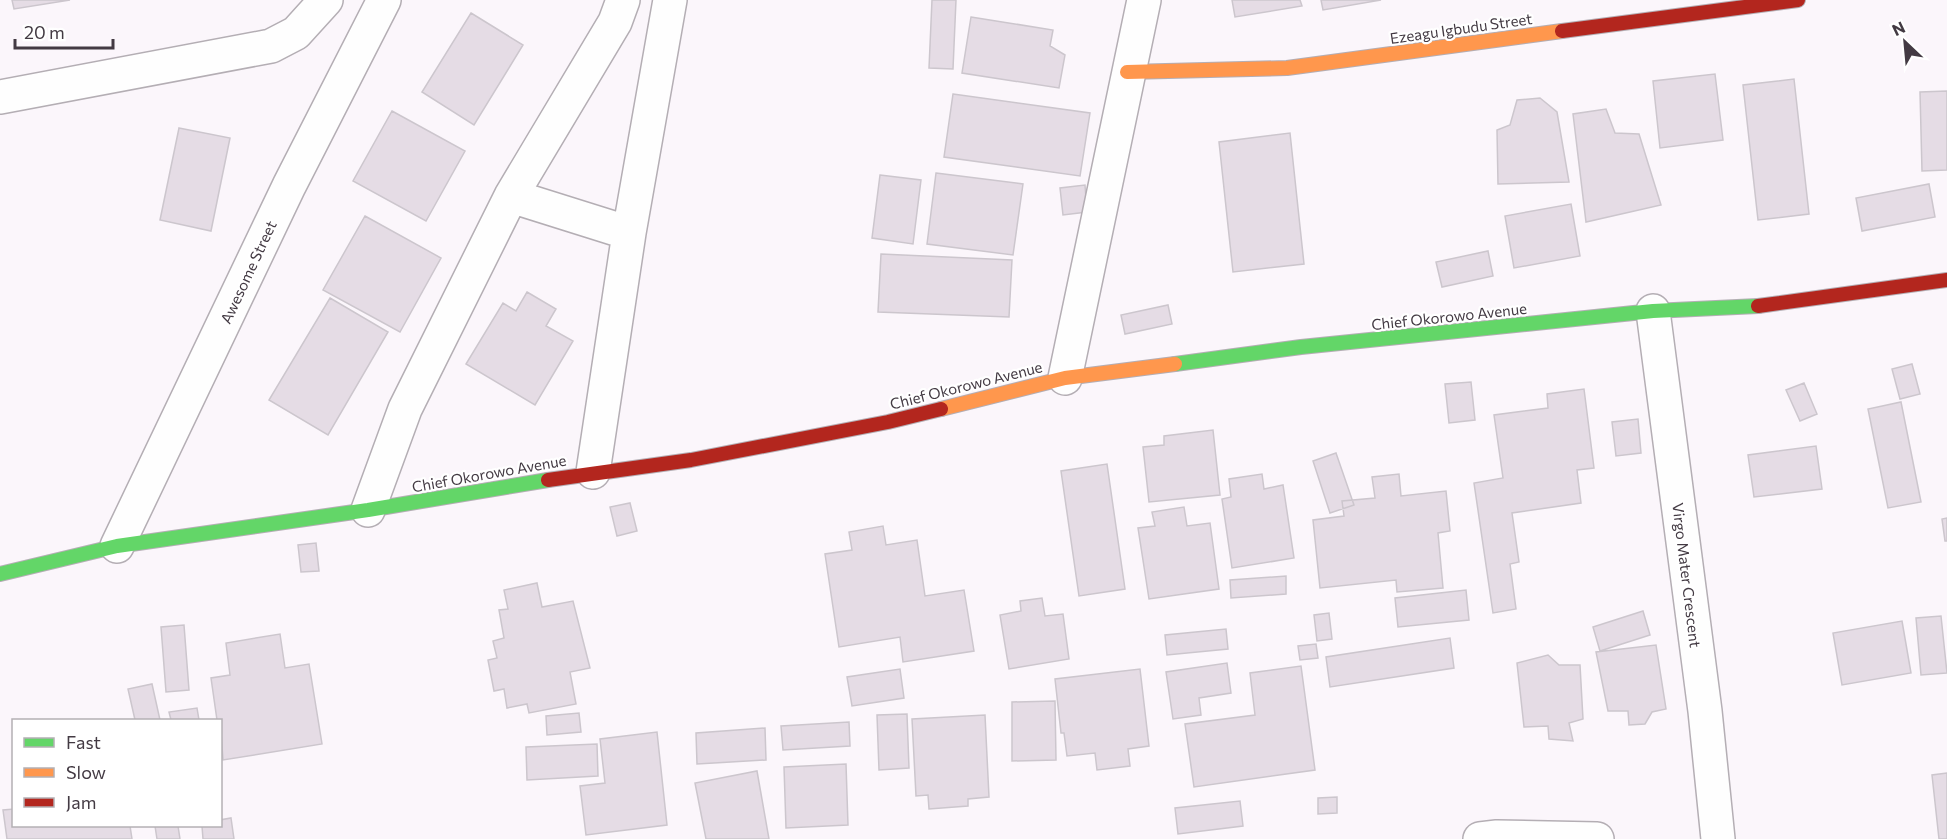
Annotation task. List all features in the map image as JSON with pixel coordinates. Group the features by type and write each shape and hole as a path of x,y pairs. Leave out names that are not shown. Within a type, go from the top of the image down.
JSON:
{"street":[{"path":"0,97 271,46 296,33 326,0"},
{"name":"Awesome Street","path":"117,546 289,186 384,0"},
{"path":"368,510 405,409 511,196 615,22 622,0"},
{"path":"593,472 628,233 670,0"},
{"path":"1065,378 1144,0"},
{"name":"Ezeagu Igbudu Street","path":"1128,72 1287,68 1798,0"},
{"path":"511,196 628,233"},
{"name":"Chief Okorowo Avenue","path":"0,574 117,546 257,524 368,510 593,472 691,460 888,422 1065,378 1301,347 1653,311 1755,306 1947,280"},
{"name":"Virgo Mater Crescent","path":"1653,311 1705,711 1718,839"},
{"path":"1480,839 1597,839"}],"building":[{"path":"12,0 70,0 14,9"},
{"path":"932,0 956,0 953,69 929,68"},
{"path":"1232,0 1300,0 1302,6 1235,17"},
{"path":"1321,0 1381,0 1323,10"},
{"path":"471,13 523,45 474,125 422,92"},
{"path":"971,17 1053,30 1050,46 1065,55 1059,88 962,73"},
{"path":"1715,74 1723,140 1660,148 1653,81"},
{"path":"1794,79 1809,214 1758,220 1743,85"},
{"path":"1947,91 1947,170 1922,171 1920,92"},
{"path":"953,94 1090,113 1080,176 944,157"},
{"path":"1540,98 1557,112 1569,182 1498,184 1497,130 1510,125 1517,100"},
{"path":"1606,109 1615,133 1639,134 1661,205 1586,222 1573,114"},
{"path":"392,111 465,151 426,221 353,181"},
{"path":"179,128 230,138 211,231 160,220"},
{"path":"1290,133 1304,264 1233,272 1219,142"},
{"path":"936,173 1023,184 1013,255 927,244"},
{"path":"880,175 921,180 913,244 872,238"},
{"path":"1929,184 1935,217 1862,231 1856,198"},
{"path":"1085,185 1087,212 1063,215 1060,188"},
{"path":"1571,204 1580,256 1514,268 1505,216"},
{"path":"365,216 441,258 400,332 323,290"},
{"path":"1488,251 1493,276 1442,287 1436,262"},
{"path":"881,254 1012,260 1009,317 878,312"},
{"path":"527,292 556,309 546,326 573,341 535,405 466,364 503,303 516,311"},
{"path":"330,298 388,332 328,435 269,400"},
{"path":"1168,305 1172,324 1125,334 1121,315"},
{"path":"1912,364 1920,394 1900,399 1892,369"},
{"path":"1471,382 1475,420 1449,423 1445,384"},
{"path":"1804,383 1817,414 1800,421 1786,390"},
{"path":"1584,389 1594,468 1577,470 1581,503 1512,513 1519,562 1510,564 1516,609 1493,613 1474,483 1503,478 1494,415 1548,408 1547,394"},
{"path":"1901,402 1921,502 1888,508 1868,409"},
{"path":"1638,419 1641,453 1616,456 1612,422"},
{"path":"1213,430 1220,495 1149,502 1143,447 1164,445 1164,436"},
{"path":"1816,446 1822,489 1754,497 1748,455"},
{"path":"1336,453 1354,505 1330,513 1313,461"},
{"path":"1107,464 1125,589 1079,596 1061,471"},
{"path":"1262,474 1264,489 1283,485 1294,558 1232,568 1222,499 1231,497 1229,479"},
{"path":"1399,474 1401,496 1446,491 1450,531 1438,533 1443,588 1397,592 1396,580 1320,588 1313,520 1344,516 1342,501 1375,498 1372,477"},
{"path":"630,503 637,531 617,536 610,507"},
{"path":"1184,507 1187,526 1210,523 1219,589 1149,599 1138,528 1155,526 1152,512"},
{"path":"1947,518 1947,541 1945,541 1942,519"},
{"path":"883,526 886,545 917,540 925,596 964,590 974,651 903,662 900,637 839,647 825,554 852,550 849,532"},
{"path":"316,543 319,571 301,572 298,545"},
{"path":"1286,576 1286,594 1231,598 1230,580"},
{"path":"537,583 542,607 573,601 590,668 570,672 576,704 529,713 527,704 507,708 504,689 494,691 488,660 497,658 493,641 504,638 499,610 508,609 504,590"},
{"path":"1466,590 1469,620 1398,627 1395,598"},
{"path":"1042,598 1045,616 1063,614 1069,659 1009,669 1000,615 1021,611 1020,601"},
{"path":"1643,611 1650,635 1600,651 1593,627"},
{"path":"1329,613 1332,639 1317,641 1314,615"},
{"path":"1941,616 1947,673 1921,675 1916,618"},
{"path":"1902,621 1911,673 1842,685 1833,633"},
{"path":"184,625 189,690 166,692 161,627"},
{"path":"1226,629 1228,649 1167,655 1165,635"},
{"path":"280,634 285,668 309,664 322,744 223,760 222,719 217,719 211,678 230,675 226,643"},
{"path":"1450,638 1454,668 1330,687 1326,657"},
{"path":"1316,644 1318,658 1300,660 1298,646"},
{"path":"1656,645 1666,709 1652,712 1645,724 1629,725 1628,711 1608,711 1596,652"},
{"path":"1548,655 1559,665 1580,665 1583,719 1569,723 1573,741 1549,739 1548,726 1524,727 1517,663"},
{"path":"1227,663 1231,693 1199,698 1201,715 1173,719 1166,672"},
{"path":"1301,666 1315,770 1194,787 1185,724 1255,715 1250,673"},
{"path":"900,669 904,698 852,706 847,677"},
{"path":"1140,669 1149,746 1128,749 1130,766 1097,770 1095,753 1067,756 1064,733 1061,733 1055,679"},
{"path":"152,684 160,719 135,719 128,689"},
{"path":"1055,701 1056,760 1012,761 1012,702"},
{"path":"197,708 199,719 171,719 169,712"},
{"path":"579,713 581,732 547,735 546,716"},
{"path":"907,714 909,768 879,770 877,715"},
{"path":"985,715 989,797 968,799 968,806 929,809 928,795 916,796 912,719"},
{"path":"849,722 850,746 783,750 781,726"},
{"path":"765,728 766,760 697,764 696,733"},
{"path":"657,732 667,825 586,835 580,786 605,783 600,739"},
{"path":"597,744 598,776 527,780 526,747"},
{"path":"846,764 848,825 786,828 784,767"},
{"path":"757,771 769,839 706,839 695,783"},
{"path":"1947,773 1947,839 1939,839 1932,775"},
{"path":"1337,797 1337,813 1318,814 1318,798"},
{"path":"1240,801 1243,826 1178,834 1175,808"},
{"path":"12,809 12,827 130,827 132,839 7,839 3,810"},
{"path":"231,818 234,839 203,839 202,827 222,827 222,820"},
{"path":"155,827 178,827 180,839 157,839"}],"traffic: fast":[{"path":"1175,364 1301,347 1653,311 1758,306"},
{"path":"0,574 117,546 368,510 548,480"}],"traffic: slow":[{"path":"1127,72 1287,68 1562,31"},
{"path":"941,409 1065,378 1175,364"}],"traffic: jam":[{"path":"1562,31 1798,0"},
{"path":"1758,306 1947,280"},
{"path":"548,480 691,460 888,422 941,409"}]}
